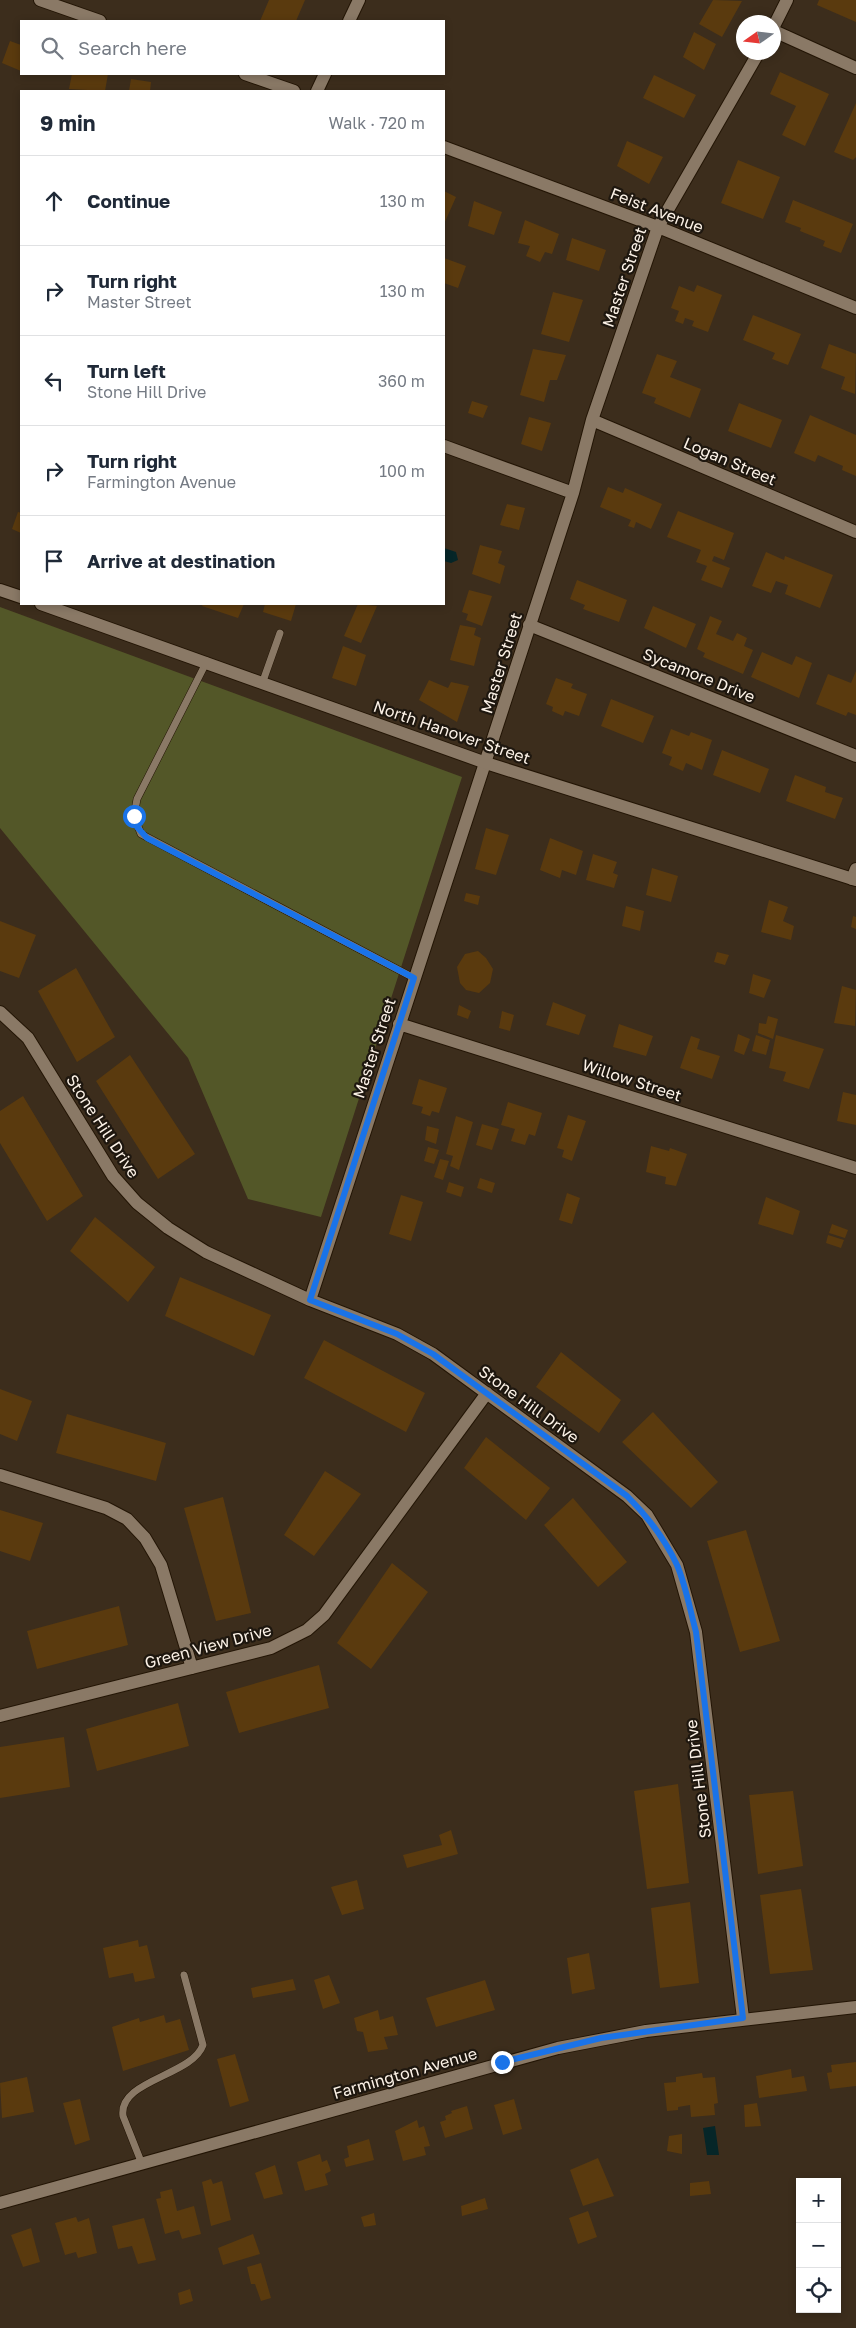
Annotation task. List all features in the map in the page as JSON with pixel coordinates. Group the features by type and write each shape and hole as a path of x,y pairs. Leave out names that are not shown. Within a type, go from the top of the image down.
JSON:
{"street":[{"path":"40,0 97,20"},
{"path":"349,20 359,0"},
{"path":"780,15 787,0"},
{"path":"781,34 856,68"},
{"name":"Master Street","path":"310,1300 573,493 592,420 658,227 754,60"},
{"path":"248,75 291,90"},
{"path":"317,90 325,75"},
{"name":"Feist Avenue","path":"445,147 658,227 856,308"},
{"name":"Logan Street","path":"592,420 856,532"},
{"path":"445,446 573,493"},
{"path":"0,590 20,597"},
{"name":"North Hanover Street","path":"48,605 78,609 207,661 486,763 855,876"},
{"name":"Sycamore Drive","path":"530,625 856,756"},
{"name":"Stone Hill Drive","path":"0,1012 10,1019 28,1038 113,1176 137,1203 168,1228 206,1252 310,1300 397,1334 433,1354 627,1496 647,1515 677,1565 696,1632 743,2018"},
{"name":"Willow Street","path":"399,1024 856,1168"},
{"name":"Green View Drive","path":"0,1716 271,1648 307,1630 324,1615 487,1393"},
{"path":"0,1475 106,1508 127,1519 145,1538 161,1565 192,1668"},
{"name":"Farmington Avenue","path":"0,2203 558,2048 646,2030 856,2007"}],"lane":[{"path":"263,681 280,633"},
{"path":"207,661 137,799 134,816 141,834 414,978"},
{"path":"142,2164 123,2116 122,2108 126,2099 146,2085 193,2060 200,2054 203,2045 184,1975"}],"green space":[{"path":"0,607 462,777 321,1217 248,1199 188,1058 0,828"}],"water":[{"path":"445,548 456,552 458,560 451,563 445,561"},
{"path":"715,2126 719,2155 707,2155 703,2128"}],"building":[{"path":"269,0 305,0 296,20 260,20"},
{"path":"713,0 742,1 722,37 699,24"},
{"path":"819,0 856,0 856,22 817,5"},
{"path":"694,32 716,44 704,70 683,57"},
{"path":"10,41 20,45 20,71 2,63"},
{"path":"780,72 829,94 805,146 782,135 796,106 770,94"},
{"path":"72,75 108,75 105,90 69,89"},
{"path":"654,75 696,95 684,118 643,98"},
{"path":"131,79 151,82 150,90 129,90"},
{"path":"856,103 856,157 853,160 834,152"},
{"path":"627,141 663,157 649,184 617,166"},
{"path":"738,160 780,177 763,219 721,203"},
{"path":"445,192 456,197 445,222"},
{"path":"793,200 853,224 841,253 823,246 825,241 800,231 801,228 785,222"},
{"path":"474,201 502,212 494,235 468,226"},
{"path":"525,220 559,234 552,254 545,252 540,262 526,256 530,246 518,243"},
{"path":"572,238 606,250 599,271 566,260"},
{"path":"445,258 466,266 458,288 445,283"},
{"path":"697,285 722,295 708,332 692,326 694,321 685,318 683,324 675,321 679,311 671,308 679,286 694,292"},
{"path":"553,292 583,300 569,342 541,334"},
{"path":"753,315 801,334 788,365 772,359 775,353 743,340"},
{"path":"829,344 856,354 855,394 841,389 845,377 821,368"},
{"path":"533,349 566,355 557,380 550,380 544,402 520,395"},
{"path":"657,354 677,361 670,377 701,389 690,418 654,403 656,398 642,393"},
{"path":"472,401 488,406 483,418 468,413"},
{"path":"739,403 782,420 771,448 728,431"},
{"path":"810,415 856,435 856,476 842,470 843,466 818,455 815,462 794,453"},
{"path":"529,417 551,423 542,451 521,444"},
{"path":"608,487 623,493 625,488 662,504 651,529 636,522 634,528 628,526 631,520 600,507"},
{"path":"507,504 525,508 519,530 500,525"},
{"path":"678,511 734,533 724,560 714,556 712,561 730,568 722,588 701,580 707,566 696,562 701,550 667,537"},
{"path":"18,512 20,513 20,533 12,529"},
{"path":"480,545 502,551 498,563 505,566 500,584 472,574"},
{"path":"766,552 784,560 785,556 833,575 820,608 785,594 788,585 776,581 771,593 752,586"},
{"path":"577,580 627,600 619,622 583,609 585,605 570,599"},
{"path":"469,590 492,596 482,626 466,620 468,614 462,612"},
{"path":"202,605 244,605 238,618"},
{"path":"265,605 296,605 291,621 263,612"},
{"path":"358,605 377,606 361,643 344,636"},
{"path":"653,606 696,624 686,648 644,628"},
{"path":"710,616 722,621 716,634 733,641 737,633 747,638 744,646 753,650 743,674 703,657 705,653 697,649"},
{"path":"460,625 476,628 474,635 481,638 474,666 450,660"},
{"path":"343,646 366,655 356,686 332,678"},
{"path":"762,652 792,665 796,656 812,663 799,698 751,677"},
{"path":"856,671 856,715 848,712 846,716 816,704 828,674 851,683"},
{"path":"556,678 573,684 571,688 587,694 579,716 565,711 563,716 552,711 553,707 546,704"},
{"path":"429,680 448,688 451,682 469,686 457,722 419,700"},
{"path":"611,699 654,716 643,743 601,726"},
{"path":"671,729 689,736 691,732 712,740 702,770 686,763 683,771 669,765 672,757 662,753"},
{"path":"722,750 769,769 760,793 713,775"},
{"path":"795,775 826,787 825,792 843,798 835,819 786,801"},
{"path":"486,828 509,835 496,875 475,869"},
{"path":"550,838 583,851 576,875 562,870 560,878 540,870"},
{"path":"593,854 617,862 613,873 618,875 614,888 586,880"},
{"path":"652,868 678,876 671,902 646,895"},
{"path":"466,893 480,896 478,905 464,901"},
{"path":"769,900 788,907 783,921 794,926 791,940 761,932"},
{"path":"626,906 644,911 640,931 622,926"},
{"path":"853,916 856,917 856,929 851,927"},
{"path":"0,921 36,935 19,978 0,971"},
{"path":"478,951 486,958 493,969 490,983 479,993 466,990 460,983 457,967 465,954"},
{"path":"717,952 729,955 725,965 714,962"},
{"path":"76,968 115,1037 77,1062 38,991"},
{"path":"753,974 771,980 764,998 749,993"},
{"path":"842,986 856,990 855,1026 834,1023"},
{"path":"553,1002 586,1015 579,1035 546,1025"},
{"path":"459,1005 471,1011 468,1019 457,1015"},
{"path":"502,1011 514,1015 510,1031 499,1028"},
{"path":"768,1016 778,1019 773,1039 758,1033 759,1023 766,1024"},
{"path":"619,1024 653,1036 646,1056 613,1047"},
{"path":"738,1034 750,1039 744,1055 734,1051"},
{"path":"756,1035 770,1040 766,1055 752,1051"},
{"path":"776,1035 824,1049 809,1089 783,1081 786,1072 769,1068"},
{"path":"691,1036 700,1039 697,1049 720,1056 712,1079 680,1068"},
{"path":"130,1055 195,1154 158,1179 96,1081"},
{"path":"419,1079 447,1088 439,1113 432,1111 430,1116 421,1113 423,1107 412,1104"},
{"path":"843,1092 856,1095 856,1125 837,1121"},
{"path":"23,1096 83,1196 47,1221 0,1143 0,1111"},
{"path":"508,1102 542,1113 535,1136 529,1134 525,1145 511,1141 515,1129 501,1125"},
{"path":"568,1115 586,1121 572,1161 562,1157 564,1150 557,1148"},
{"path":"456,1116 473,1122 459,1170 450,1166 453,1156 446,1154"},
{"path":"482,1124 499,1129 492,1150 476,1145"},
{"path":"427,1126 439,1129 436,1144 425,1140"},
{"path":"651,1146 669,1151 670,1148 687,1154 676,1186 665,1184 666,1177 646,1172"},
{"path":"428,1147 439,1150 434,1164 424,1161"},
{"path":"440,1159 449,1161 443,1180 434,1177"},
{"path":"480,1178 495,1183 492,1193 477,1188"},
{"path":"449,1182 464,1187 461,1197 446,1192"},
{"path":"567,1193 580,1198 572,1224 559,1220"},
{"path":"401,1195 423,1202 411,1241 389,1234"},
{"path":"766,1197 800,1211 793,1235 758,1224"},
{"path":"95,1217 155,1267 128,1302 70,1251"},
{"path":"832,1224 848,1230 845,1238 829,1233"},
{"path":"828,1235 844,1240 841,1248 826,1243"},
{"path":"180,1277 271,1315 254,1356 165,1316"},
{"path":"324,1340 425,1393 406,1432 304,1378"},
{"path":"561,1352 621,1400 599,1433 536,1387"},
{"path":"0,1389 32,1401 17,1441 0,1434"},
{"path":"653,1412 718,1482 691,1508 622,1442"},
{"path":"67,1414 166,1443 156,1481 56,1453"},
{"path":"486,1437 550,1488 526,1520 464,1468"},
{"path":"325,1471 361,1494 314,1556 284,1535"},
{"path":"223,1497 251,1613 216,1621 184,1508"},
{"path":"573,1498 627,1562 598,1587 544,1525"},
{"path":"0,1510 43,1523 30,1561 0,1551"},
{"path":"746,1530 780,1641 740,1652 707,1541"},
{"path":"392,1563 428,1592 371,1669 337,1643"},
{"path":"119,1606 128,1645 37,1669 27,1631"},
{"path":"319,1665 329,1708 239,1733 226,1692"},
{"path":"178,1703 189,1746 97,1771 86,1729"},
{"path":"64,1737 70,1787 0,1798 0,1747"},
{"path":"678,1784 689,1883 647,1889 634,1791"},
{"path":"793,1791 803,1866 758,1874 749,1795"},
{"path":"451,1830 458,1854 407,1868 403,1855 442,1845 439,1835"},
{"path":"357,1880 364,1909 342,1915 331,1887"},
{"path":"801,1889 813,1970 770,1974 760,1895"},
{"path":"690,1902 699,1983 660,1988 651,1908"},
{"path":"138,1940 139,1947 147,1945 155,1978 135,1982 133,1973 109,1978 103,1948"},
{"path":"589,1953 595,1989 572,1994 567,1958"},
{"path":"329,1975 340,2003 323,2009 314,1980"},
{"path":"293,1979 296,1990 253,1998 251,1988"},
{"path":"485,1980 495,2010 436,2027 426,1998"},
{"path":"378,2010 380,2020 393,2016 398,2035 384,2037 388,2049 368,2052 363,2032 357,2031 354,2018"},
{"path":"164,2015 166,2023 180,2019 189,2050 123,2071 112,2027 139,2018 140,2022"},
{"path":"235,2054 249,2101 230,2107 217,2059"},
{"path":"856,2062 856,2086 830,2089 827,2073 832,2072 831,2065"},
{"path":"791,2069 792,2078 804,2076 807,2091 759,2098 756,2076"},
{"path":"702,2073 703,2078 715,2077 718,2103 714,2104 715,2115 691,2117 690,2105 678,2107 678,2110 667,2111 664,2083 676,2082 676,2077"},
{"path":"27,2077 34,2112 2,2118 0,2083"},
{"path":"80,2099 90,2140 75,2145 63,2103"},
{"path":"514,2099 522,2129 503,2135 494,2105"},
{"path":"757,2103 761,2126 745,2127 744,2105"},
{"path":"467,2106 473,2129 445,2138 440,2122 446,2120 445,2116 452,2113 451,2111"},
{"path":"417,2120 419,2128 424,2126 430,2146 424,2147 426,2155 403,2161 395,2131"},
{"path":"682,2134 682,2154 667,2151 669,2136"},
{"path":"369,2139 374,2160 346,2167 344,2159 349,2157 347,2146"},
{"path":"320,2154 322,2162 327,2160 331,2171 325,2174 328,2185 305,2191 297,2162"},
{"path":"598,2158 614,2196 583,2206 570,2170"},
{"path":"275,2165 283,2194 264,2199 255,2173"},
{"path":"211,2179 213,2184 222,2181 231,2220 211,2226 202,2182"},
{"path":"709,2181 711,2194 690,2196 690,2183"},
{"path":"172,2189 177,2211 194,2206 201,2234 182,2239 179,2230 165,2234 156,2199 161,2198 160,2192"},
{"path":"485,2198 488,2209 462,2216 461,2206"},
{"path":"588,2211 597,2237 578,2244 569,2218"},
{"path":"374,2213 376,2225 364,2227 361,2217"},
{"path":"76,2217 78,2222 89,2218 97,2253 78,2258 76,2252 65,2255 55,2223"},
{"path":"144,2218 156,2260 138,2264 132,2246 118,2249 112,2226"},
{"path":"31,2228 40,2262 23,2267 11,2235"},
{"path":"253,2234 260,2254 223,2265 218,2248"},
{"path":"261,2263 271,2298 261,2301 255,2284 251,2284 247,2267"},
{"path":"190,2289 193,2301 180,2305 178,2293"}],"route":[{"path":"134,816 141,834 147,838 414,978 310,1300 397,1334 433,1354 627,1496 647,1515 663,1541 677,1565 686,1594 696,1632 743,2018 646,2030 601,2038 502,2062"}]}
